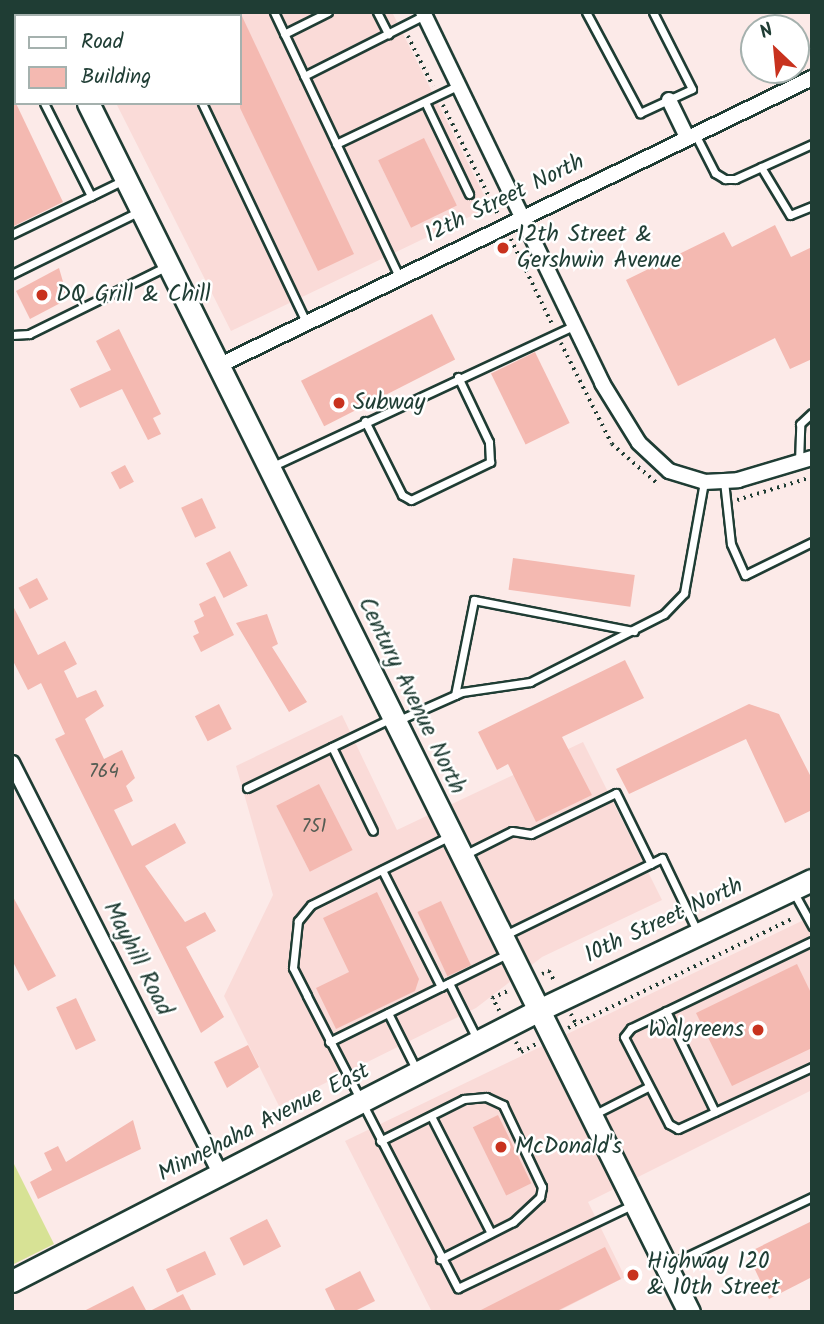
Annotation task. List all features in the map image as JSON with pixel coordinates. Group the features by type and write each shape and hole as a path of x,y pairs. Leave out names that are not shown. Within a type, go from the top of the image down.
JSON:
{"main road":[{"name":"Century Avenue North","path":"89,105 689,1312"},
{"name":"10th Street North","path":"539,1010 812,880"},
{"name":"Minnehaha Avenue East","path":"12,1281 539,1010"}],"street":[{"path":"424,14 525,215 575,325 639,443 669,471 704,482 724,481 805,460"},
{"name":"12th Street North","path":"220,365 812,78"},
{"path":"669,100 691,135"},
{"name":"Mayhill Road","path":"12,763 221,1175"}],"lane":[{"path":"274,12 399,276"},
{"path":"284,34 328,12"},
{"path":"377,12 388,34"},
{"path":"586,12 640,113 692,89 653,12"},
{"path":"304,76 424,14"},
{"path":"336,144 460,85"},
{"path":"425,102 469,194"},
{"path":"45,105 91,196"},
{"path":"203,105 306,322"},
{"path":"691,135 715,173 725,179 761,167 812,144"},
{"path":"761,167 790,215 812,206"},
{"path":"12,234 126,179"},
{"path":"12,274 142,211"},
{"path":"12,335 29,334 170,265"},
{"path":"269,468 458,377 575,325"},
{"path":"365,421 398,488 411,499 490,463 494,455 458,377"},
{"path":"805,460 800,424 812,413"},
{"path":"724,481 731,544 745,575 812,542"},
{"path":"247,788 332,747 455,695 530,682 664,614 684,593 704,482"},
{"path":"455,695 474,600 634,631"},
{"path":"332,747 373,831"},
{"path":"462,856 512,831 530,834 616,793 651,864"},
{"path":"452,835 310,905 298,921 293,968 359,1103 440,1259 462,1290 635,1203"},
{"path":"329,1042 449,983 506,944 662,858 698,934"},
{"path":"382,870 441,987"},
{"path":"792,889 812,926"},
{"path":"812,941 666,1011 624,1037 648,1087 678,1129 812,1067"},
{"path":"449,983 478,1041"},
{"path":"666,1011 715,1112"},
{"path":"388,1013 418,1073"},
{"path":"592,1115 648,1087"},
{"path":"380,1142 464,1099 486,1097 503,1105 542,1187 540,1197 513,1222 440,1259"},
{"path":"431,1116 491,1233"},
{"path":"667,1266 812,1198"}],"path":[{"path":"576,1024 805,913"}],"shaded area":[{"path":"70,12 392,12 490,207 231,331 117,105 242,105 242,14"},
{"path":"342,715 397,830 583,742 662,900 542,957 476,1008 279,1106 224,996 273,895 236,766"},
{"path":"812,916 812,1090 588,1202 625,1277 557,1312 432,1312 345,1141"}],"green space":[{"path":"12,1160 54,1244 12,1265"}],"building":[{"path":"242,16 354,254 318,271 240,108"},
{"path":"12,95 14,105 17,105 63,202 12,227"},
{"path":"424,138 457,205 411,228 378,160"},
{"path":"775,225 791,257 812,247 812,359 790,369 775,338 678,386 626,280 724,232 732,247"},
{"name":"DQ Grill & Chill","path":"59,268 68,299 30,319 16,291"},
{"path":"432,314 455,359 324,426 301,381"},
{"path":"119,329 161,414 153,418 161,434 148,440 122,389 80,408 70,389 111,370 96,341"},
{"path":"535,352 570,423 526,444 491,373"},
{"path":"125,465 134,482 120,489 111,473"},
{"path":"202,498 216,528 195,538 181,508"},
{"path":"230,551 248,586 224,598 206,563"},
{"path":"513,558 635,575 630,607 509,590"},
{"path":"37,578 48,599 30,609 18,588"},
{"path":"215,596 234,635 201,652 193,636 199,633 194,621 204,616 199,604"},
{"path":"12,604 38,655 65,641 77,664 64,671 77,698 96,690 104,706 85,719 104,759 122,750 135,778 126,786 133,801 114,810 132,846 175,823 186,843 145,866 185,922 205,912 216,931 186,947 224,1017 201,1033 55,739 65,734 41,683 28,690 12,659"},
{"path":"267,614 278,644 272,647 307,702 289,712 236,623"},
{"path":"625,660 644,698 562,737 592,795 536,822 508,764 497,770 478,732"},
{"path":"219,704 232,729 208,741 195,716"},
{"path":"749,704 779,714 812,779 812,810 785,823 746,739 629,794 616,769"},
{"path":"319,784 353,850 310,872 276,806"},
{"path":"377,892 419,979 415,991 336,1029 316,988 349,972 323,918"},
{"path":"12,895 56,976 28,991 12,960"},
{"path":"441,901 471,965 447,976 417,912"},
{"name":"Walgreens","path":"797,964 812,995 812,1048 732,1086 696,1013"},
{"path":"76,998 96,1041 76,1050 56,1007"},
{"path":"248,1045 259,1067 227,1088 214,1062"},
{"name":"McDonald's","path":"498,1115 531,1183 506,1196 473,1127"},
{"path":"133,1120 141,1149 38,1199 30,1182 52,1170 44,1153 58,1146 66,1162"},
{"path":"267,1219 281,1247 244,1266 230,1238"},
{"path":"812,1221 812,1277 769,1299 747,1253"},
{"path":"605,1247 621,1279 555,1312 477,1312"},
{"path":"205,1251 216,1275 177,1293 166,1269"},
{"path":"360,1271 375,1301 353,1312 336,1312 325,1289"},
{"path":"133,1286 147,1312 82,1312"},
{"path":"183,1294 192,1312 148,1312"}],"place":[{"name":"12th Street & Gershwin Avenue","path":"503,248"},
{"name":"DQ Grill & Chill","path":"42,295"},
{"name":"Subway","path":"339,403"},
{"name":"Walgreens","path":"758,1030"},
{"name":"McDonald's","path":"501,1147"},
{"name":"Highway 120 & 10th Street","path":"633,1275"}]}
